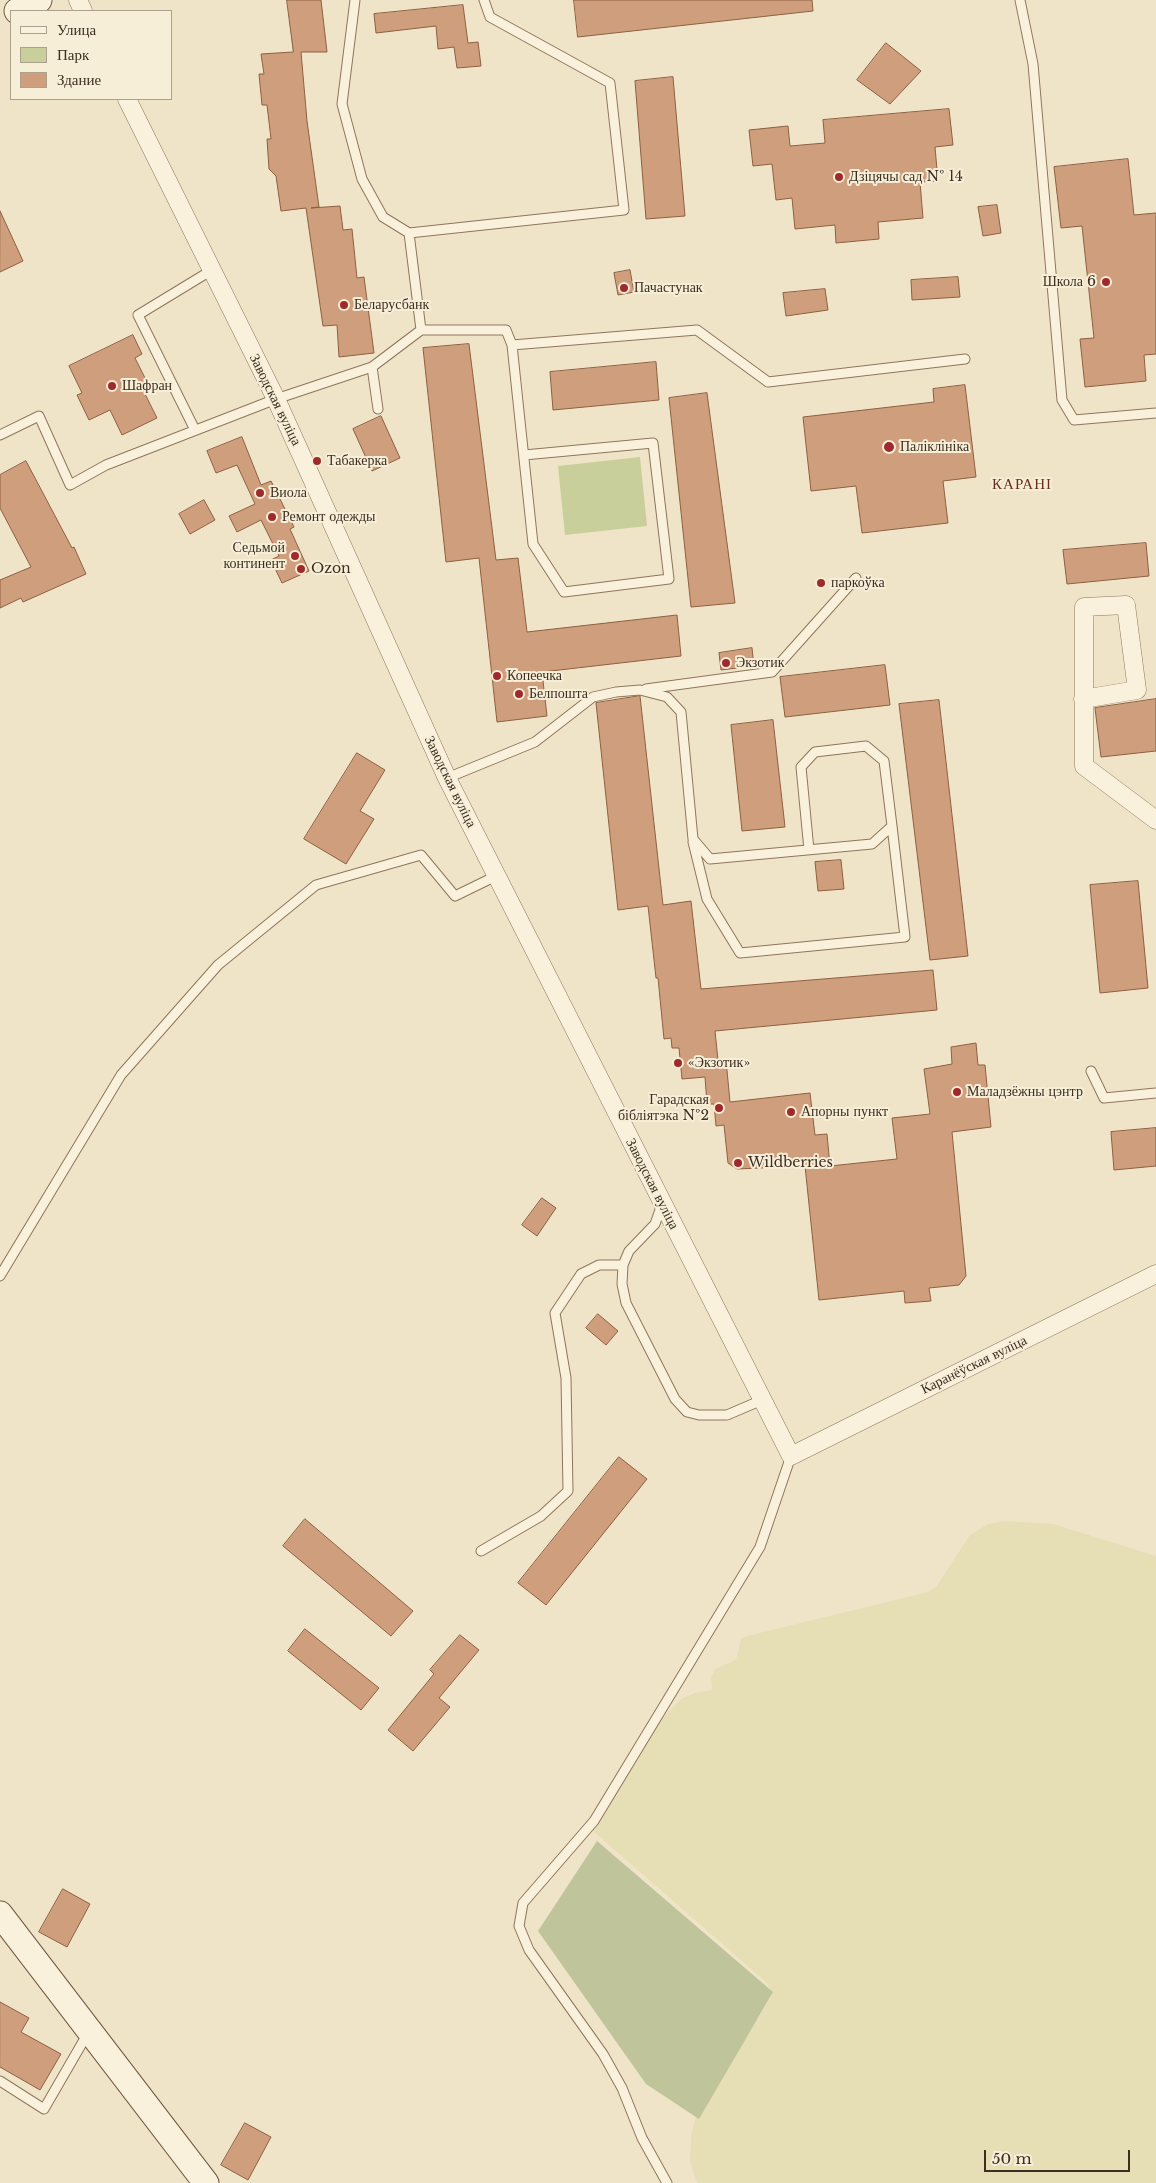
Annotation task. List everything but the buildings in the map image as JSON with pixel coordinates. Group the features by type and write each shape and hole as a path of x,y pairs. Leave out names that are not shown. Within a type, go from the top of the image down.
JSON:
{"street":[{"path":"18,10 39,0"},
{"name":"Заводская вуліца","path":"127,100 276,399 447,778 791,1456"},
{"path":"1083,699 1137,690 1126,605 1084,607 1083,699 1084,766 1156,820"},
{"name":"Каранёўская вуліца","path":"791,1456 1156,1274"},
{"path":"0,1914 206,2183"}],"lane":[{"path":"355,0 342,104 362,179 383,217 409,233 624,210 610,83 490,17 484,0"},
{"path":"1020,0 1033,64 1062,400 1074,420 1156,413"},
{"path":"409,233 421,330"},
{"path":"194,430 138,314 212,270"},
{"path":"0,435 39,416 70,485 106,465 194,430 276,399 372,367 421,330 506,330 512,345 533,544 564,592 669,579 652,443 524,455"},
{"path":"512,345 697,330 768,382 965,359"},
{"path":"372,367 378,409"},
{"path":"447,778 536,742 594,697 616,692 772,672 856,578"},
{"path":"640,690 667,697 681,712 693,839 707,899 740,953 905,937 884,761 866,746 815,752 801,767 809,850"},
{"path":"693,839 710,859 872,844 892,826"},
{"path":"0,1276 121,1075 218,965 316,884 422,855 455,896 496,876"},
{"path":"1092,1071 1104,1098 1156,1092"},
{"path":"662,1203 655,1224 629,1251 623,1265 622,1284 626,1303 675,1399 687,1412 699,1415 727,1415 762,1400"},
{"path":"481,1550 541,1516 568,1491 566,1378 555,1313 581,1274 598,1265 623,1265"},
{"path":"667,2183 642,2138 617,2079 602,2054 529,1950 519,1926 523,1903 594,1821 760,1547 791,1456"},
{"path":"0,2081 44,2109 90,2031"}],"shaded area":[{"path":"1004,1521 1053,1524 1156,1556 1156,2183 697,2183 690,2161 691,2136 697,2113 713,2085 761,2014 771,1997 771,1991 766,1982 593,1831 591,1826 642,1739 681,1699 695,1693 712,1690 711,1678 715,1669 736,1660 741,1639 928,1592 936,1587 970,1535 988,1524"}],"green space":[{"path":"640,457 647,526 565,535 558,466"},
{"path":"597,1841 773,1992 699,2119 646,2084 538,1931"}],"place":[{"name":"Дзіцячы сад № 14","path":"839,177"},
{"name":"Школа 6","path":"1106,282"},
{"name":"Пачастунак","path":"624,288"},
{"name":"Беларусбанк","path":"344,305"},
{"name":"Шафран","path":"112,386"},
{"name":"Паліклініка","path":"889,447"},
{"name":"Табакерка","path":"317,461"},
{"name":"Виола","path":"260,493"},
{"name":"Ремонт одежды","path":"272,517"},
{"name":"Седьмой континент","path":"295,556"},
{"name":"Ozon","path":"301,569"},
{"name":"паркоўка","path":"821,583"},
{"name":"Экзотик","path":"726,663"},
{"name":"Копеечка","path":"497,676"},
{"name":"Белпошта","path":"519,694"},
{"name":"«Экзотик»","path":"678,1063"},
{"name":"Маладзёжны цэнтр","path":"957,1092"},
{"name":"Гарадская бібліятэка №2","path":"719,1108"},
{"name":"Апорны пункт","path":"791,1112"},
{"name":"Wildberries","path":"738,1163"}],"district":[{"name":"КАРАНІ","path":"1022,485"}]}
